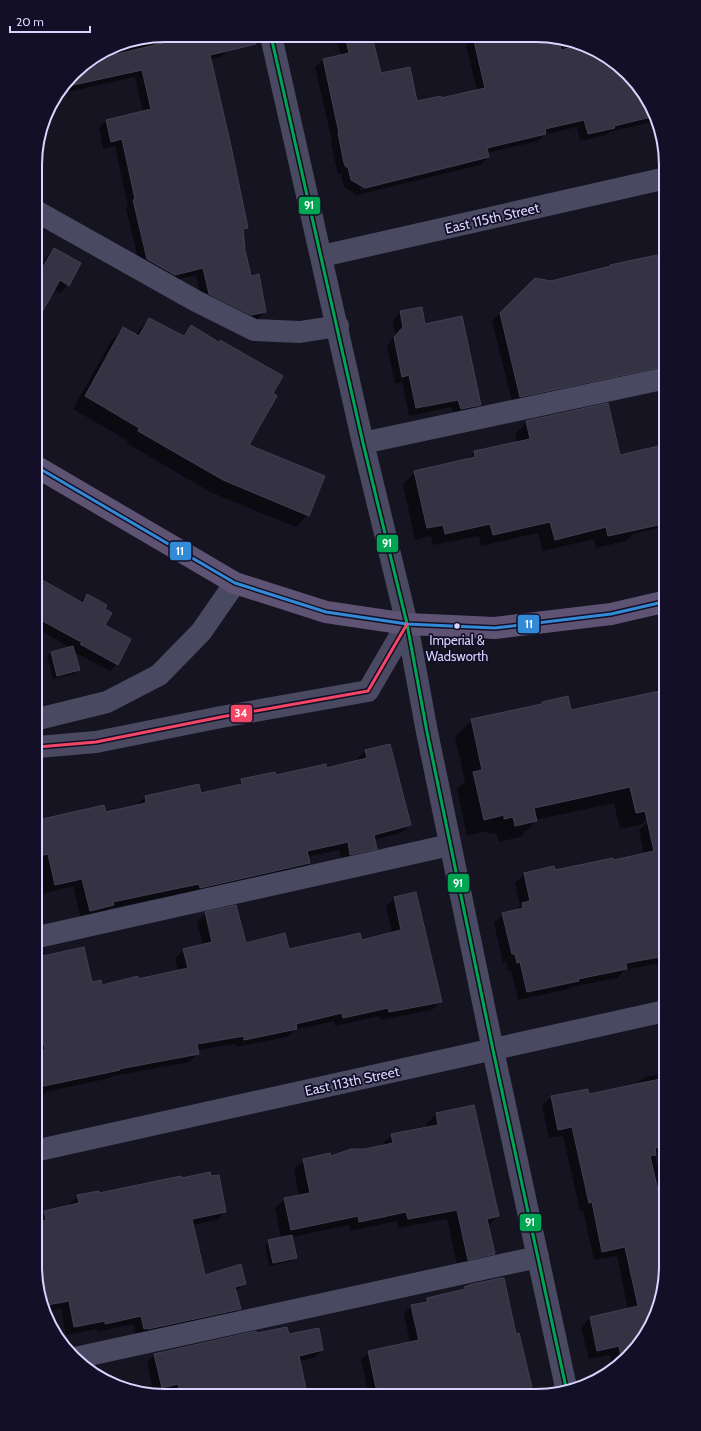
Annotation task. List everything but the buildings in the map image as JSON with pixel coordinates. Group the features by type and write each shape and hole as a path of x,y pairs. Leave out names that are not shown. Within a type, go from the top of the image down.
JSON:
{"main road":[{"path":"42,470 235,583 326,612 407,624 495,628 611,614 659,603"}],"street":[{"path":"272,42 338,326 363,443 407,624 427,732 492,1050 566,1385"},
{"name":"East 115th Street","path":"322,256 659,180"},
{"path":"42,214 196,301 254,330 300,332 338,326"},
{"path":"363,443 659,380"},
{"path":"42,718 107,702 159,674 201,632 235,583"},
{"path":"42,747 96,742 222,717 368,691 407,624"},
{"path":"42,936 450,845"},
{"name":"East 113th Street","path":"42,1149 659,1012"},
{"path":"82,1356 538,1257"}],"transit line":[{"name":"91","path":"272,42 363,443 407,624 427,732 493,1050 566,1385"},
{"name":"11","path":"42,470 235,583 326,612 407,624 495,628 611,614 659,603"},
{"name":"34","path":"42,747 96,742 221,717 368,691 407,624"}],"place":[{"name":"Imperial & Wadsworth","path":"457,626"}]}
